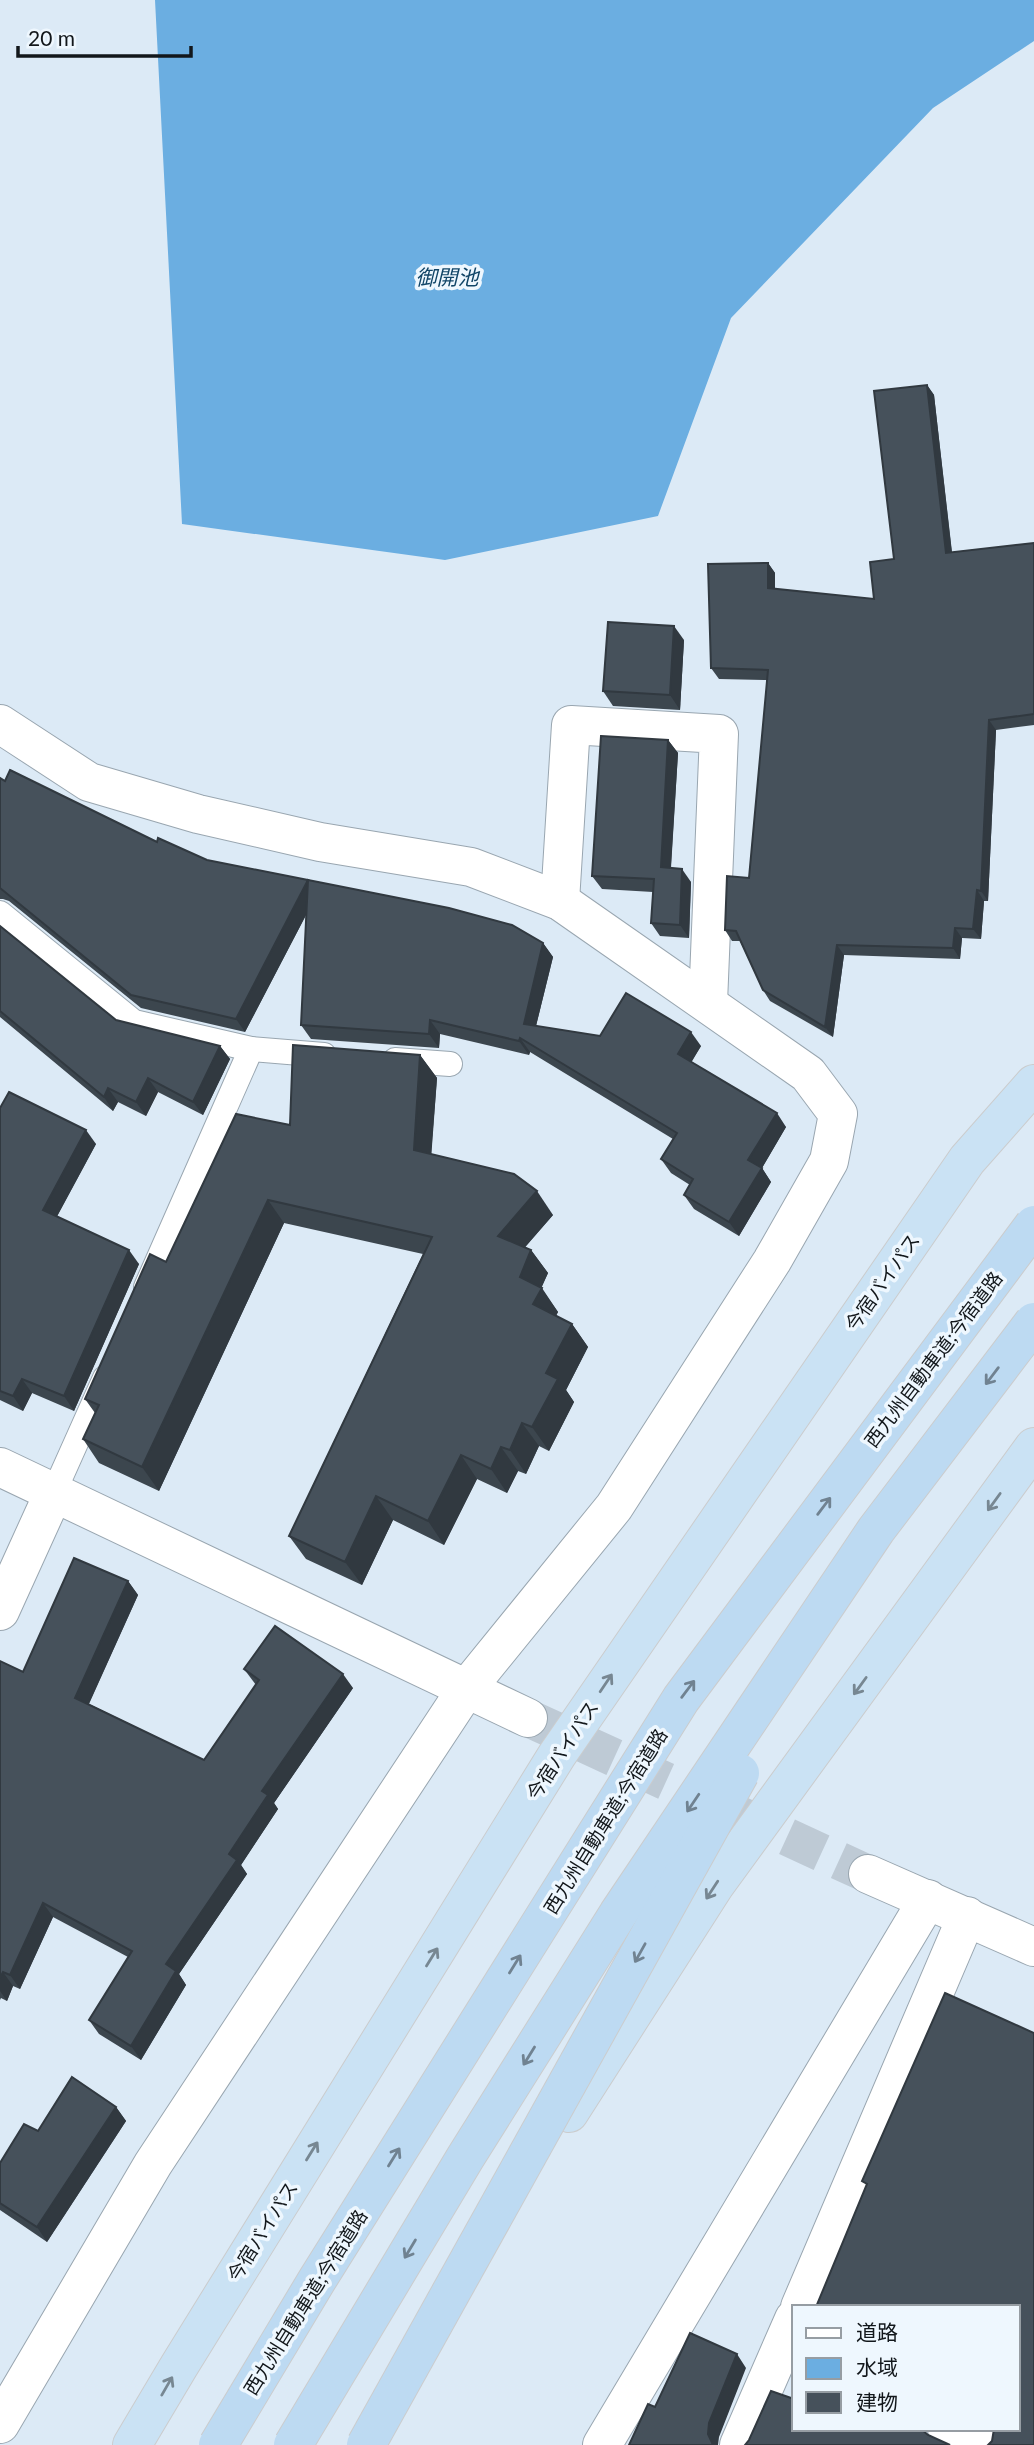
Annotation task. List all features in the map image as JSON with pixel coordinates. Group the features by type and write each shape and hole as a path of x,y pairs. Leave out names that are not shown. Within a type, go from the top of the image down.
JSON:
{"highway":[{"name":"今宿バイパス","path":"132,2445 178,2366 557,1755 967,1160 1034,1084"},
{"name":"西九州自動車道;今宿道路","path":"218,2445 317,2280 681,1699 1034,1225"},
{"path":"293,2445 472,2146 618,1914 876,1530 1034,1322"},
{"path":"357,2445 715,1885 1034,1447"},
{"path":"366,2445 876,1530"}],"street":[{"path":"0,724 89,782 198,814 306,839 471,867 560,901 808,1074 838,1114 829,1161 772,1261 614,1507 467,1688 153,2164 0,2424"},
{"path":"560,901 571,725 719,734 708,1003"},
{"path":"0,1467 528,1718"},
{"path":"0,1611 54,1492"},
{"path":"868,1874 1034,1947"},
{"path":"602,2445 928,1899"},
{"path":"801,2305 967,1916"},
{"path":"739,2445 787,2359 792,2330"},
{"path":"951,2431 982,2445"}],"lane":[{"path":"0,913 134,1022 251,1049 344,1056"},
{"path":"139,1303 251,1049"},
{"path":"370,1058 450,1064"},
{"path":"54,1492 116,1353"}],"water":[{"name":"御開池","path":"155,0 1034,0 1034,41 933,108 731,318 658,516 445,560 182,524"}],"building":[{"path":"927,385 946,553 1034,543 1034,714 989,720 981,891 977,890 973,929 955,928 953,948 837,945 825,1027 763,990 736,931 725,930 727,876 749,878 768,670 711,668 708,564 768,563 768,588 874,599 870,562 894,559 874,391"},
{"path":"608,622 674,626 670,695 603,691"},
{"path":"601,736 668,740 661,867 682,869 680,925 651,923 654,879 592,876"},
{"path":"10,770 157,842 158,838 207,860 308,880 236,1019 131,995 0,888 0,778 5,781"},
{"path":"308,880 449,908 512,925 543,943 524,1024 600,1036 626,993 691,1032 678,1054 777,1113 748,1160 762,1168 729,1222 684,1195 693,1179 661,1159 677,1133 520,1038 519,1041 430,1020 429,1034 301,1025"},
{"path":"0,926 116,1020 220,1046 193,1102 148,1078 136,1102 108,1088 104,1097 0,1011"},
{"path":"293,1045 420,1055 414,1150 514,1174 537,1191 498,1236 531,1250 520,1277 542,1288 533,1304 572,1324 546,1373 558,1379 532,1427 522,1423 510,1450 501,1447 491,1469 461,1455 428,1521 376,1496 345,1562 289,1536 432,1237 268,1200 142,1467 83,1439 99,1405 85,1399 150,1254 166,1262 236,1114 290,1125"},
{"path":"9,1092 86,1130 43,1210 129,1250 64,1396 22,1379 13,1396 0,1391 0,1108"},
{"path":"74,1558 128,1581 75,1698 204,1760 259,1680 244,1669 275,1626 343,1674 262,1791 268,1795 229,1854 237,1860 166,1964 176,1971 131,2046 89,2020 132,1951 43,1903 10,1975 3,1972 0,1978 0,1661 23,1672"},
{"path":"945,1993 1034,2033 1034,2445 988,2445 992,2441 994,2431 1020,2431 1020,2305 817,2305 867,2184 862,2181"},
{"path":"72,2077 116,2107 37,2227 0,2203 0,2163 24,2124 38,2131"},
{"path":"690,2333 737,2354 709,2423 708,2434 713,2445 629,2445 648,2404 655,2407"},
{"path":"771,2391 792,2398 792,2431 923,2431 950,2445 745,2445"}],"tunnel":[{"path":"528,1718 868,1874"}]}
